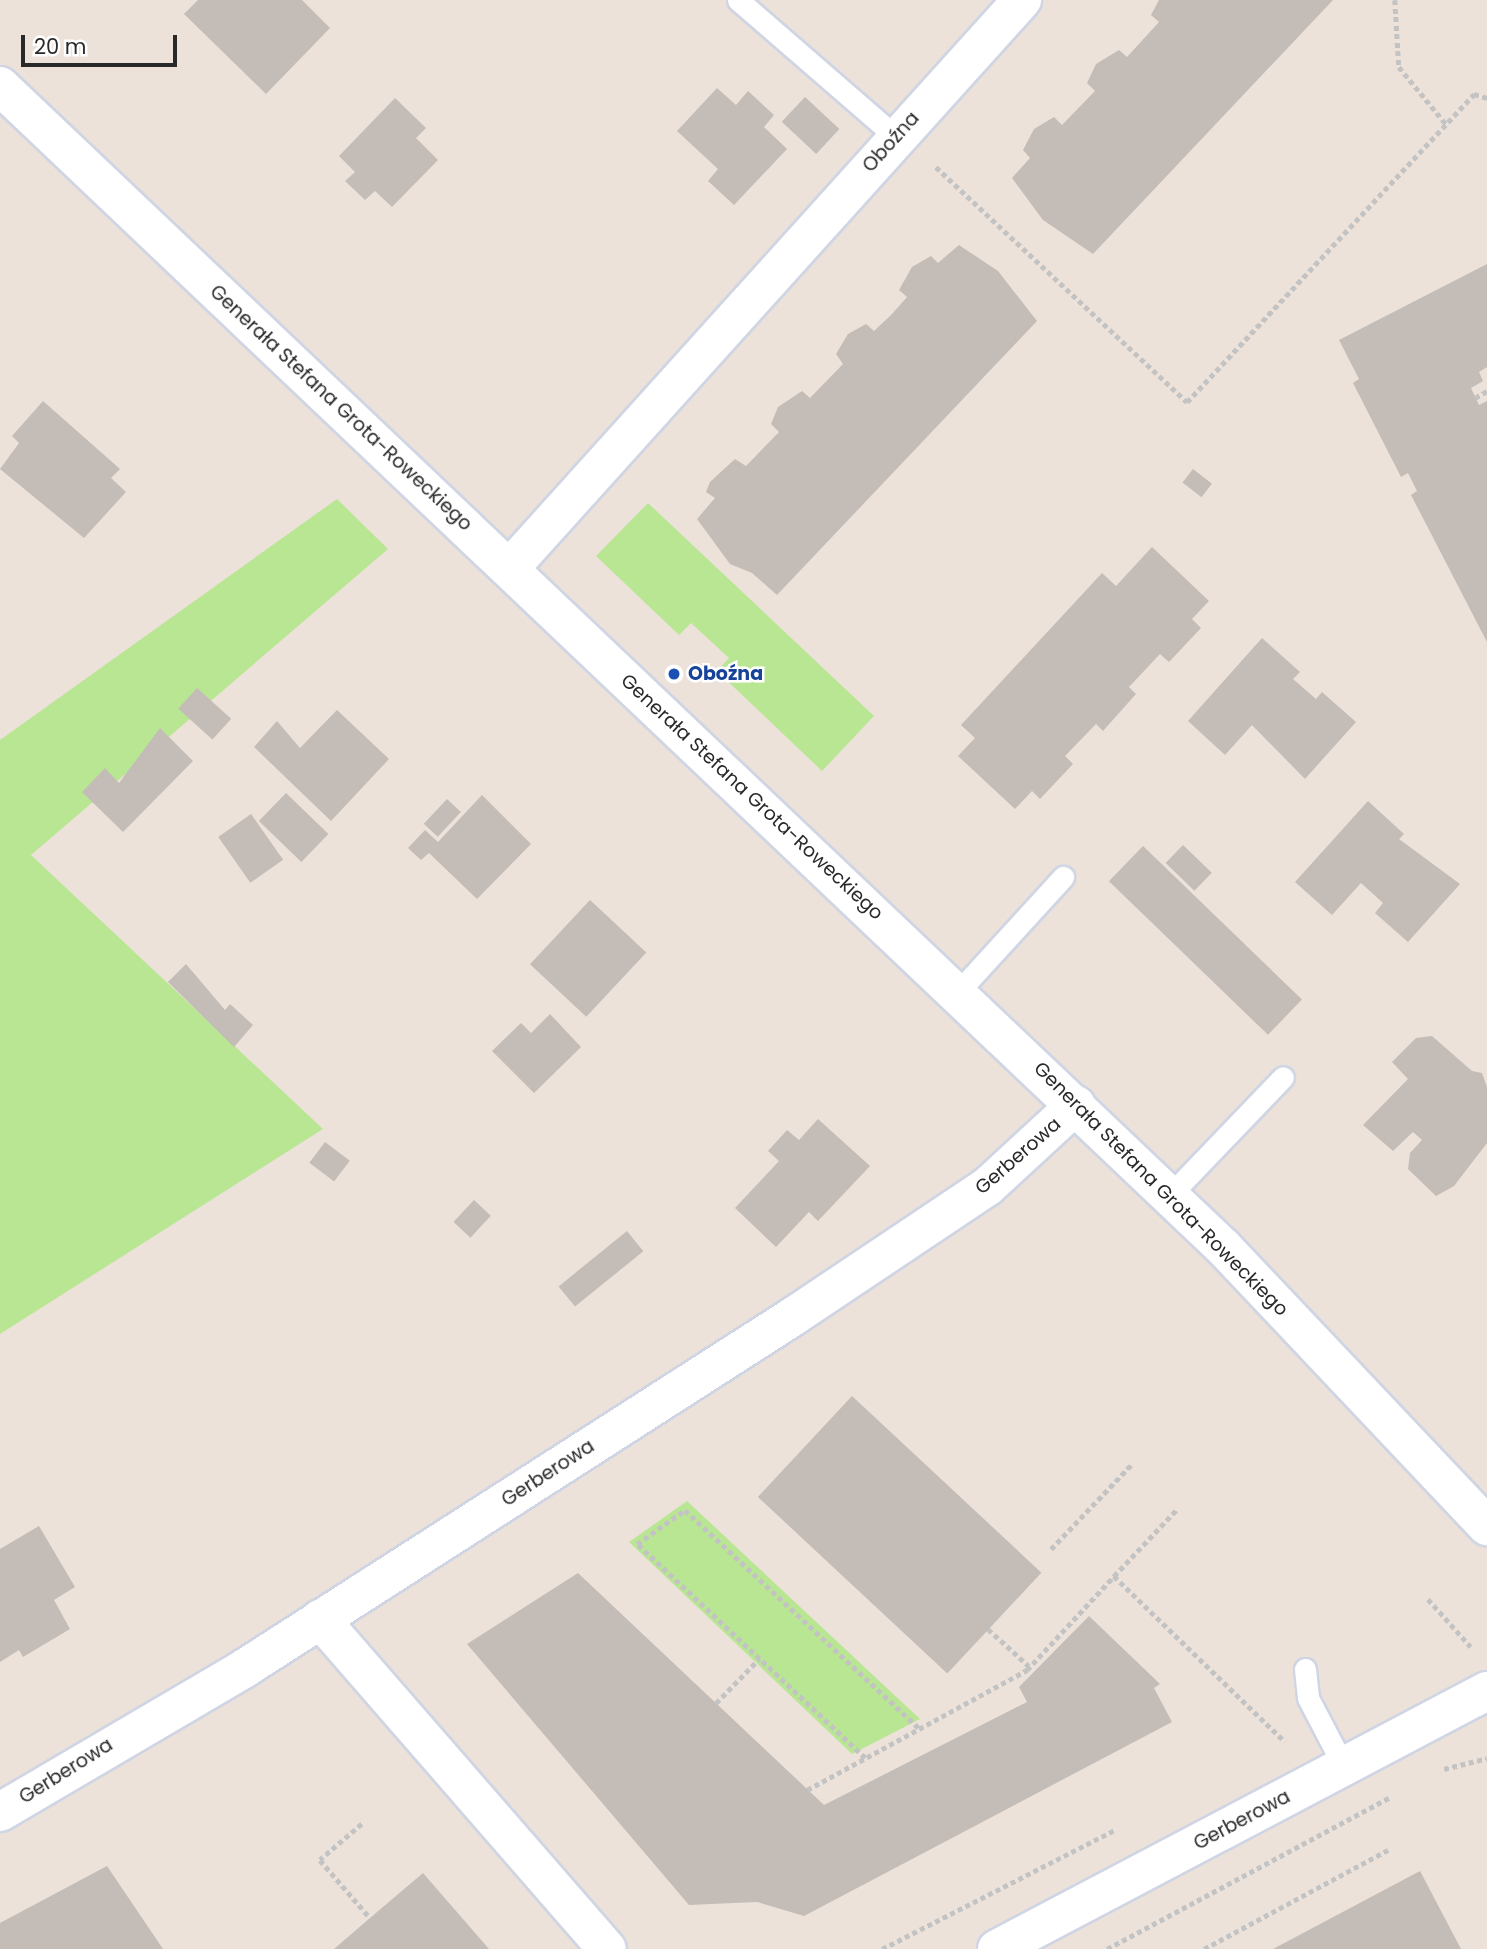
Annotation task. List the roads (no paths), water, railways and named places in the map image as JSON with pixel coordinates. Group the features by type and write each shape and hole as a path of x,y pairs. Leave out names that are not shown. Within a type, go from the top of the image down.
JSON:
{"street":[{"name":"Oboźna","path":"510,568 1022,0"},
{"name":"Generała Stefana Grota-Roweckiego","path":"0,86 1170,1195 1487,1526"},
{"name":"Gerberowa","path":"0,1812 320,1619 987,1187 1076,1105"},
{"path":"320,1619 607,1949"},
{"name":"Gerberowa","path":"997,1949 1487,1691"}],"lane":[{"path":"738,0 896,137"},
{"path":"958,992 1063,877"},
{"path":"1170,1195 1283,1077"},
{"path":"1305,1669 1308,1698 1344,1767"}],"place":[{"name":"Oboźna","path":"674,674"}]}
